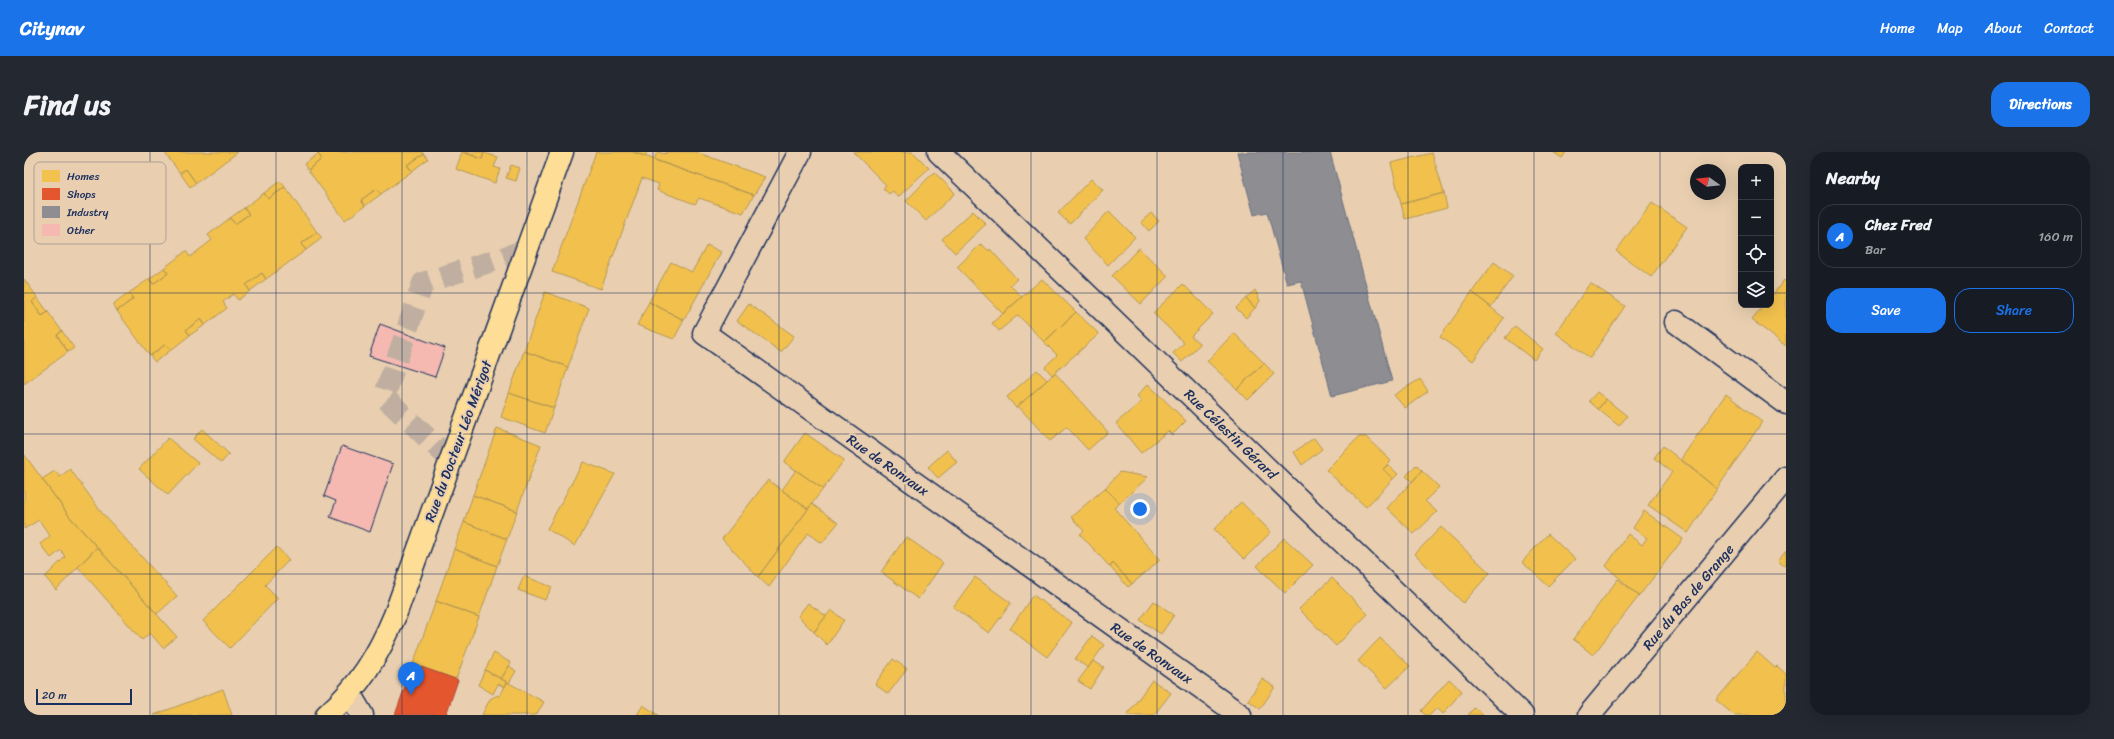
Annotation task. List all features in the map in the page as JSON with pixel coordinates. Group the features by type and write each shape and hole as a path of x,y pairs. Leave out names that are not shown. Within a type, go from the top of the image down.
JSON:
{"main road":[{"name":"Rue du Docteur Léo Mérigot","path":"327,715 349,694 371,665 395,615 562,152"}],"street":[{"name":"Rue de Ronvaux","path":"800,152 704,334 1240,715"},
{"name":"Rue Célestin Gérard","path":"939,152 1522,715"},
{"path":"1676,322 1786,404"},
{"name":"Rue du Bas de Grange","path":"1589,715 1786,478"},
{"path":"349,694 362,715"}],"building: Homes":[{"path":"164,152 238,152 196,183 186,169 180,173"},
{"path":"320,152 422,152 424,154 407,165 412,171 381,194 376,189 361,200 365,206 345,220 308,170 322,159 318,154"},
{"path":"462,152 482,159 484,153 498,157 494,167 500,169 495,183 456,169"},
{"path":"464,152 482,152 484,153 482,159"},
{"path":"596,152 633,152 754,195 743,213 699,198 695,204 657,190 659,184 642,178 601,289 552,272"},
{"path":"633,152 647,152 645,156"},
{"path":"657,152 666,154 666,152 696,152 765,177 754,195 654,160"},
{"path":"853,152 913,152 929,168 898,197 893,191 889,194 883,188 886,185"},
{"path":"1553,152 1566,152 1562,158"},
{"path":"1432,153 1444,193 1401,204 1391,163"},
{"path":"318,154 322,159 308,170 304,164"},
{"path":"424,154 428,159 412,171 407,165"},
{"path":"511,165 520,168 516,181 506,178"},
{"path":"186,169 196,183 190,187 180,173"},
{"path":"934,172 955,193 926,221 906,201"},
{"path":"1091,179 1103,190 1070,224 1058,213"},
{"path":"280,181 285,187 268,199 264,193"},
{"path":"285,187 317,232 301,244 306,250 266,279 262,273 246,285 250,291 238,300 233,294 223,302 227,308 205,325 201,319 186,330 190,335 171,350 166,344 150,356 117,311 133,299 129,293 149,279 153,284 168,273 164,268 186,251 190,257 212,240 208,235 230,218 235,224 249,214 244,208 264,193 268,199"},
{"path":"376,189 381,194 365,206 361,200"},
{"path":"1444,193 1447,208 1405,219 1401,204"},
{"path":"1652,203 1687,227 1651,277 1616,251"},
{"path":"244,208 249,214 235,224 230,218"},
{"path":"973,211 986,224 955,253 942,239"},
{"path":"1109,211 1135,237 1108,265 1083,239"},
{"path":"1151,213 1159,221 1149,231 1141,222"},
{"path":"317,232 322,238 306,250 301,244"},
{"path":"981,244 989,251 990,249 1017,279 1010,285 1022,297 1003,314 957,267"},
{"path":"707,245 721,252 684,320 649,302 671,262 692,272"},
{"path":"1139,248 1168,276 1141,304 1112,276"},
{"path":"1494,262 1513,276 1491,307 1472,292"},
{"path":"164,268 168,273 153,284 149,279"},
{"path":"262,273 266,279 250,291 246,285"},
{"path":"24,279 37,297 32,302 42,316 48,312 62,331 57,335 68,352 24,384"},
{"path":"1042,279 1076,312 1044,342 1018,315 999,331 992,323"},
{"path":"1784,280 1786,282 1786,346 1752,320 1762,308 1774,308 1774,293"},
{"path":"1590,283 1625,306 1590,358 1556,333"},
{"path":"1183,284 1213,314 1191,336 1200,344 1182,362 1173,353 1184,343 1153,313"},
{"path":"1255,290 1260,301 1255,308 1246,298"},
{"path":"545,292 589,308 568,367 524,351"},
{"path":"1472,292 1504,318 1473,361 1440,337"},
{"path":"129,293 133,299 117,311 113,305"},
{"path":"37,297 48,312 42,316 32,302"},
{"path":"1246,298 1255,308 1246,318 1236,308"},
{"path":"649,302 684,320 674,339 637,325"},
{"path":"749,304 794,336 781,352 737,321"},
{"path":"1076,312 1099,334 1052,375 1045,367 1057,355 1044,342"},
{"path":"201,319 205,325 190,335 186,330"},
{"path":"1515,326 1543,349 1534,360 1505,338"},
{"path":"62,331 74,348 68,352 57,335"},
{"path":"1234,333 1264,363 1237,389 1207,361"},
{"path":"166,344 171,350 155,362 150,356"},
{"path":"524,351 568,367 554,408 509,393"},
{"path":"1264,363 1274,374 1248,400 1237,389"},
{"path":"1037,370 1047,380 1016,408 1007,397"},
{"path":"1055,373 1108,432 1088,450 1067,427 1050,441 1018,406"},
{"path":"1420,379 1428,391 1405,408 1394,395"},
{"path":"1148,384 1186,421 1172,435 1168,431 1141,453 1116,423 1142,401 1137,396"},
{"path":"1597,392 1606,399 1598,409 1589,401"},
{"path":"509,393 554,408 545,433 501,417"},
{"path":"1726,394 1762,422 1717,489 1681,459"},
{"path":"1606,399 1627,416 1619,426 1598,409"},
{"path":"497,428 541,445 517,511 473,495"},
{"path":"202,429 229,454 221,463 193,439"},
{"path":"805,433 844,460 823,489 784,462"},
{"path":"1359,437 1366,437 1391,461 1383,469 1393,479 1366,507 1326,470"},
{"path":"168,438 198,463 168,495 139,469"},
{"path":"1314,438 1322,449 1302,465 1294,452"},
{"path":"1663,446 1717,489 1688,533 1648,505 1672,472 1654,458"},
{"path":"947,450 957,462 938,478 928,467"},
{"path":"24,454 69,516 97,547 56,590 45,577 65,557 61,550 51,558 40,544 50,536 39,520 24,529"},
{"path":"583,462 615,474 575,546 547,529"},
{"path":"1388,465 1398,474 1393,479 1383,469"},
{"path":"1416,465 1422,471 1412,482 1406,476"},
{"path":"70,469 102,513 177,596 157,614 69,516 42,479 55,471 60,477"},
{"path":"796,470 823,489 808,509 782,490"},
{"path":"1422,471 1439,487 1425,501 1437,512 1414,534 1387,508"},
{"path":"1120,472 1148,477 1120,503 1105,488"},
{"path":"768,480 808,509 758,577 722,539"},
{"path":"1105,488 1120,503 1114,508 1160,560 1132,584 1113,563 1110,567 1080,534 1084,531 1071,517"},
{"path":"473,495 517,511 507,539 464,522"},
{"path":"1241,502 1271,532 1244,559 1214,529"},
{"path":"812,504 838,523 822,543 808,533 769,587 758,577"},
{"path":"1644,511 1683,539 1639,596 1606,566 1628,534 1642,545 1647,538 1633,528"},
{"path":"464,522 507,539 497,566 454,549"},
{"path":"1441,527 1490,573 1463,603 1415,554"},
{"path":"1548,534 1575,559 1548,586 1522,562"},
{"path":"906,537 943,563 918,599 881,572"},
{"path":"1284,538 1313,565 1285,593 1257,566"},
{"path":"97,547 177,637 163,648 150,633 142,640 78,567"},
{"path":"277,547 289,560 265,585 278,598 230,648 203,621"},
{"path":"454,549 497,566 479,617 436,601"},
{"path":"1786,551 1786,567 1778,561"},
{"path":"1113,563 1132,584 1128,587 1110,567"},
{"path":"524,576 552,587 545,600 518,590"},
{"path":"975,577 1011,603 989,633 953,607"},
{"path":"1332,578 1368,614 1336,646 1299,609"},
{"path":"1618,579 1639,596 1593,655 1573,639"},
{"path":"1033,595 1072,623 1047,657 1010,629"},
{"path":"436,601 479,617 456,679 413,664"},
{"path":"1154,601 1174,615 1161,634 1140,620"},
{"path":"808,603 826,616 814,632 798,616"},
{"path":"831,610 844,620 827,645 814,632"},
{"path":"1092,636 1104,645 1088,668 1075,659"},
{"path":"1380,638 1410,666 1387,688 1358,661"},
{"path":"1757,652 1775,668 1777,666 1786,674 1786,710 1782,715 1734,715 1716,700"},
{"path":"494,653 511,663 501,679 485,670"},
{"path":"893,659 907,669 888,694 875,684"},
{"path":"1093,661 1104,667 1090,689 1078,681"},
{"path":"509,666 516,671 509,683 501,679"},
{"path":"485,670 507,682 505,687 498,684 493,694 478,685"},
{"path":"1262,679 1275,687 1260,709 1248,700"},
{"path":"1449,679 1462,691 1443,714 1437,708 1430,715 1425,715 1421,711"},
{"path":"1152,680 1171,693 1154,715 1127,715"},
{"path":"507,682 544,702 536,715 482,715 490,699 498,695 500,696"},
{"path":"223,689 232,715 154,715"},
{"path":"643,705 658,715 637,715"},
{"path":"1474,708 1476,709 1483,715 1468,715"}],"building: Shops":[{"path":"413,664 458,680 446,715 395,715"}],"building: Industry":[{"path":"1237,152 1330,152 1392,381 1332,396 1301,281 1287,284 1267,212 1254,215"}],"building: Other":[{"path":"380,324 445,348 435,377 369,356"},
{"path":"342,446 393,464 370,532 330,517 336,501 324,496"}],"tunnel":[{"path":"451,460 384,397 423,283 527,250"}],"place":[{"name":"Chez Fred","path":"411,695"}]}
